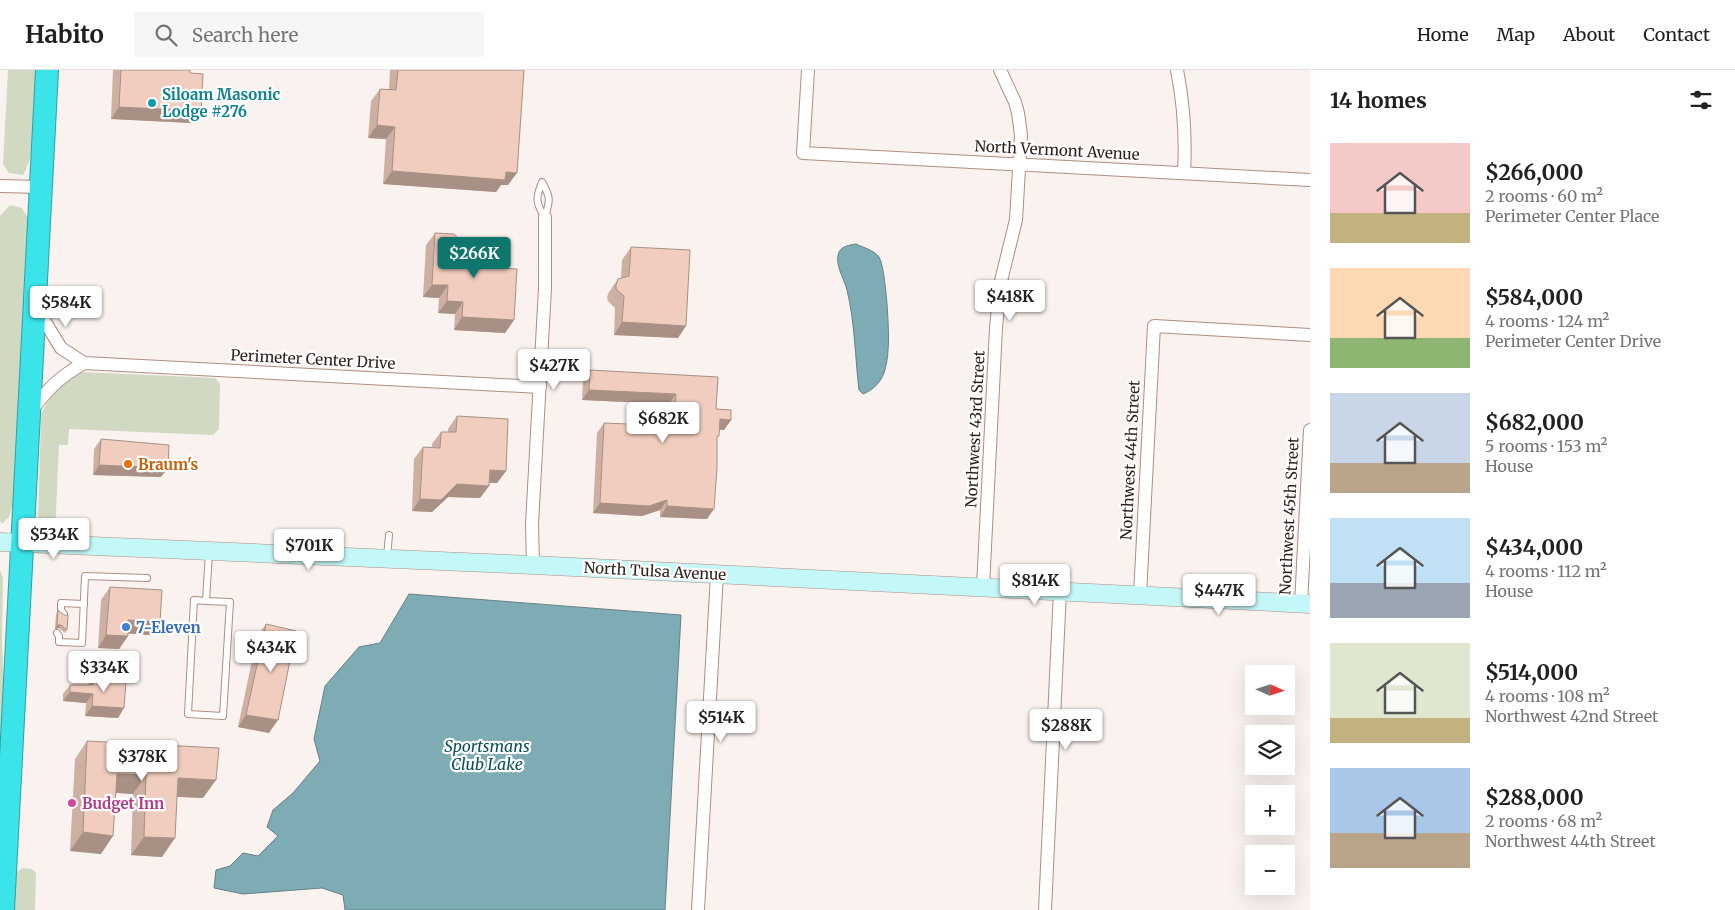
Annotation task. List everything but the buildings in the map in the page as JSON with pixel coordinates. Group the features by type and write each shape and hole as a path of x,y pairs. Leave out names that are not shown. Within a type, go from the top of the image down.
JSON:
{"highway":[{"path":"3,910 47,70"}],"street":[{"name":"North Vermont Avenue","path":"808,70 803,153 1310,180"},
{"name":"Northwest 43rd Street","path":"983,587 996,328 1002,276 1016,220 1020,135 1018,112 1000,70"},
{"path":"1177,70 1185,114 1184,173"},
{"path":"0,186 41,188"},
{"path":"533,564 532,524 545,288 545,217"},
{"path":"28,415 50,386 68,372 84,363 61,348 35,305"},
{"name":"Northwest 44th Street","path":"1140,595 1154,326 1310,335"},
{"name":"Perimeter Center Drive","path":"84,363 540,387"},
{"name":"Northwest 45th Street","path":"1305,604 1310,430"},
{"name":"North Tulsa Avenue","path":"0,542 533,564 1305,604"},
{"path":"698,910 717,574"},
{"path":"1045,910 1060,591"}],"lane":[{"path":"387,559 389,535"},
{"path":"206,601 210,550"},
{"path":"59,634 59,642 82,643 85,576 147,578"},
{"path":"194,600 206,601 230,602 223,716 188,714 194,600"},
{"path":"61,613 61,603 84,604"}],"green space":[{"path":"8,70 37,70 33,139 28,165 23,175 9,173 3,164"},
{"path":"10,205 22,208 30,221 16,494 9,517 2,524 0,521 0,216"},
{"path":"82,372 215,378 220,384 219,429 213,435 69,429 68,445 59,445 55,534 42,533 38,522 41,414 55,389"},
{"path":"0,570 3,578 2,644 4,687 0,779"},
{"path":"22,868 32,869 36,873 35,910 14,910 16,873"}],"water":[{"path":"856,244 872,251 879,257 884,274 888,317 888,353 884,373 876,386 863,394 859,390 850,302 838,261 839,252 842,248"},
{"name":"Sportsmans Club Lake","path":"409,594 681,615 665,910 345,910 343,895 322,888 243,894 214,888 216,870 230,866 243,853 258,856 278,836 267,827 273,810 293,793 320,761 314,739 325,686 359,647 380,643"}],"place":[{"name":"Siloam Masonic Lodge #276","path":"152,103"},
{"name":"Braum's","path":"128,464"},
{"name":"7-Eleven","path":"126,627"},
{"name":"Budget Inn","path":"72,803"}]}
